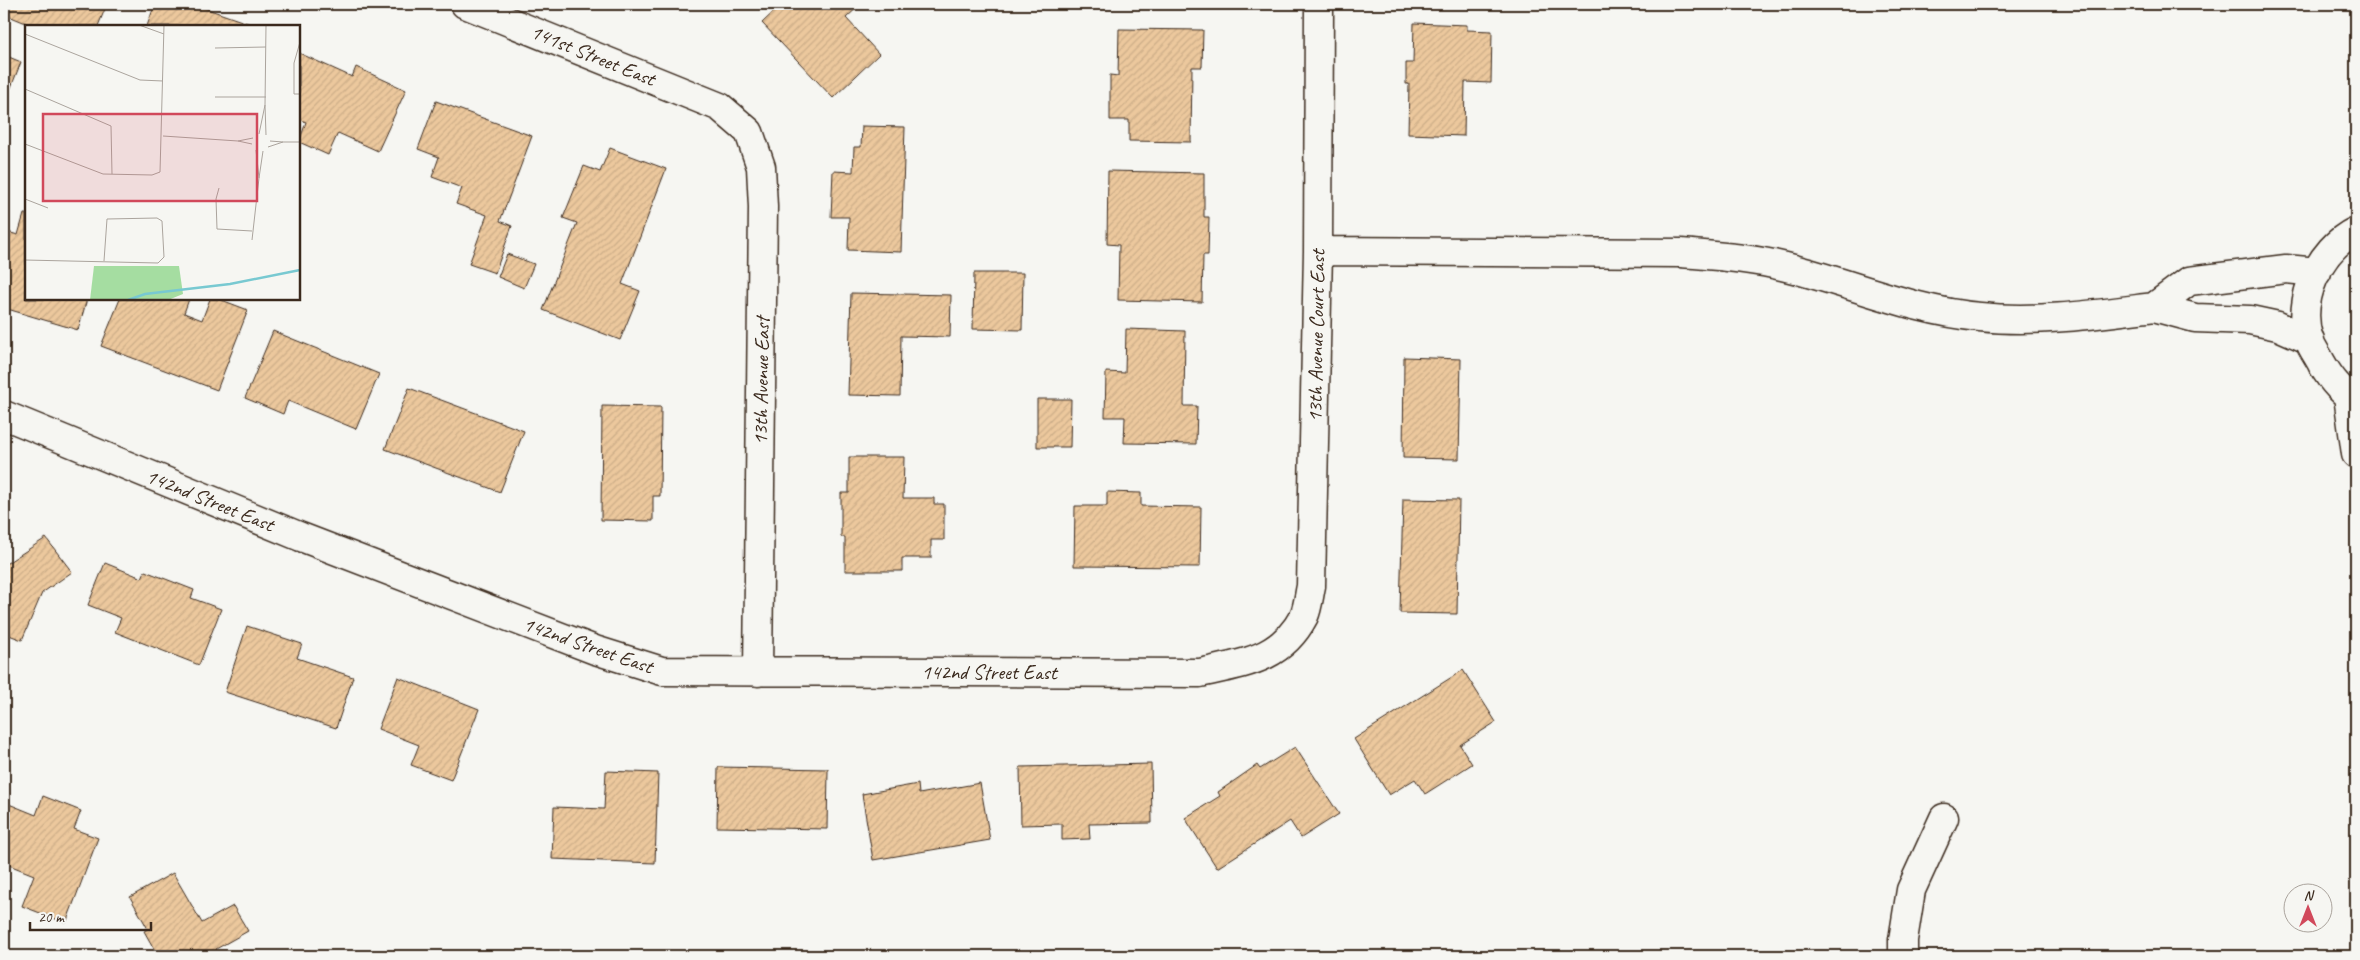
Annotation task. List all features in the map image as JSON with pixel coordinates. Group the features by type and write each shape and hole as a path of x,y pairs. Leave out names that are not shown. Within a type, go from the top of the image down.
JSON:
{"street":[{"name":"141st Street East","path":"465,4 720,106"},
{"name":"13th Avenue Court East","path":"1269,654 1287,640 1305,615 1311,586 1318,251 1319,4"},
{"name":"13th Avenue East","path":"720,106 749,132 761,167 763,206 758,672"},
{"path":"2356,231 2347,236 2325,257 2310,284 2305,315 2310,340 2328,374 2352,398 2356,454"},
{"path":"1318,251 1681,253 1739,258 1785,267 1929,309 1980,317 2037,319 2092,315 2154,306 2195,318 2225,318 2278,326 2310,340"},
{"path":"2154,306 2189,281 2286,269 2317,272"},
{"name":"142nd Street East","path":"4,415 301,537 595,650 662,671 1200,673 1256,660 1269,654"},
{"path":"1903,956 1903,940 1911,890 1944,818"}],"building":[{"path":"4,4 107,4 98,25 31,25 4,14"},
{"path":"155,4 193,4 253,25 147,25"},
{"path":"782,4 861,4 846,18 879,54 833,98 762,23"},
{"path":"1414,23 1467,25 1467,30 1492,31 1491,83 1465,82 1464,136 1408,134 1409,84 1406,84 1406,63 1413,63"},
{"path":"1119,29 1203,30 1202,67 1192,67 1191,142 1129,141 1129,120 1110,120 1110,75 1118,76"},
{"path":"300,53 352,77 356,67 406,90 378,151 338,133 328,155 300,142 306,122 300,119"},
{"path":"4,55 21,62 4,105"},
{"path":"436,101 532,136 500,221 512,226 495,273 469,264 487,215 456,204 462,188 432,177 439,157 418,149"},
{"path":"862,126 905,127 901,252 848,250 849,217 831,217 833,171 853,172 854,147 861,147"},
{"path":"610,148 666,169 622,284 640,291 620,340 543,310 577,223 563,218 584,166 600,172"},
{"path":"1108,171 1204,173 1204,217 1209,217 1208,255 1203,255 1202,302 1118,300 1119,245 1107,244"},
{"path":"25,214 25,300 87,300 78,330 4,308 4,231 18,235"},
{"path":"507,254 534,264 524,288 498,277"},
{"path":"974,273 1023,273 1022,330 973,329"},
{"path":"851,293 951,295 950,337 901,336 900,396 848,395"},
{"path":"120,300 189,300 184,313 202,320 210,300 222,300 248,310 217,390 101,346"},
{"path":"1126,329 1185,331 1184,406 1197,406 1196,444 1124,443 1125,417 1105,417 1106,372 1125,373"},
{"path":"273,331 379,374 356,429 288,401 283,414 245,398"},
{"path":"1404,357 1461,359 1459,459 1403,458"},
{"path":"409,388 524,431 500,492 385,449"},
{"path":"1037,399 1071,399 1070,447 1037,447"},
{"path":"602,406 661,407 660,496 653,496 653,521 601,520"},
{"path":"849,457 904,457 903,498 934,498 934,504 944,504 944,540 931,540 931,558 902,558 902,571 845,571 845,537 841,537 841,493 849,493"},
{"path":"1107,492 1141,493 1141,506 1201,507 1200,567 1074,566 1075,506 1107,506"},
{"path":"1403,499 1459,500 1457,614 1400,613"},
{"path":"46,538 72,572 42,593 22,640 4,633 4,565"},
{"path":"105,563 142,578 145,571 194,590 191,598 221,609 199,665 115,632 121,618 88,605"},
{"path":"247,626 302,644 297,658 353,677 336,728 225,692"},
{"path":"1463,670 1496,722 1460,745 1472,764 1425,794 1415,779 1389,795 1354,739"},
{"path":"398,677 479,709 451,780 411,765 419,745 378,729"},
{"path":"1295,747 1339,814 1301,838 1290,821 1217,868 1185,818 1220,796 1218,792 1257,765 1260,769"},
{"path":"1151,764 1152,823 1089,824 1090,839 1062,840 1062,824 1021,825 1020,767"},
{"path":"718,767 828,769 827,829 717,827"},
{"path":"606,771 658,773 655,863 552,859 554,807 604,809"},
{"path":"980,783 990,840 873,860 862,794 918,784 919,794"},
{"path":"43,796 81,811 74,829 98,838 66,923 22,906 34,875 4,863 4,802 36,815"},
{"path":"173,873 202,923 233,906 248,931 216,949 220,956 158,956 144,931 148,929 130,897"}]}
